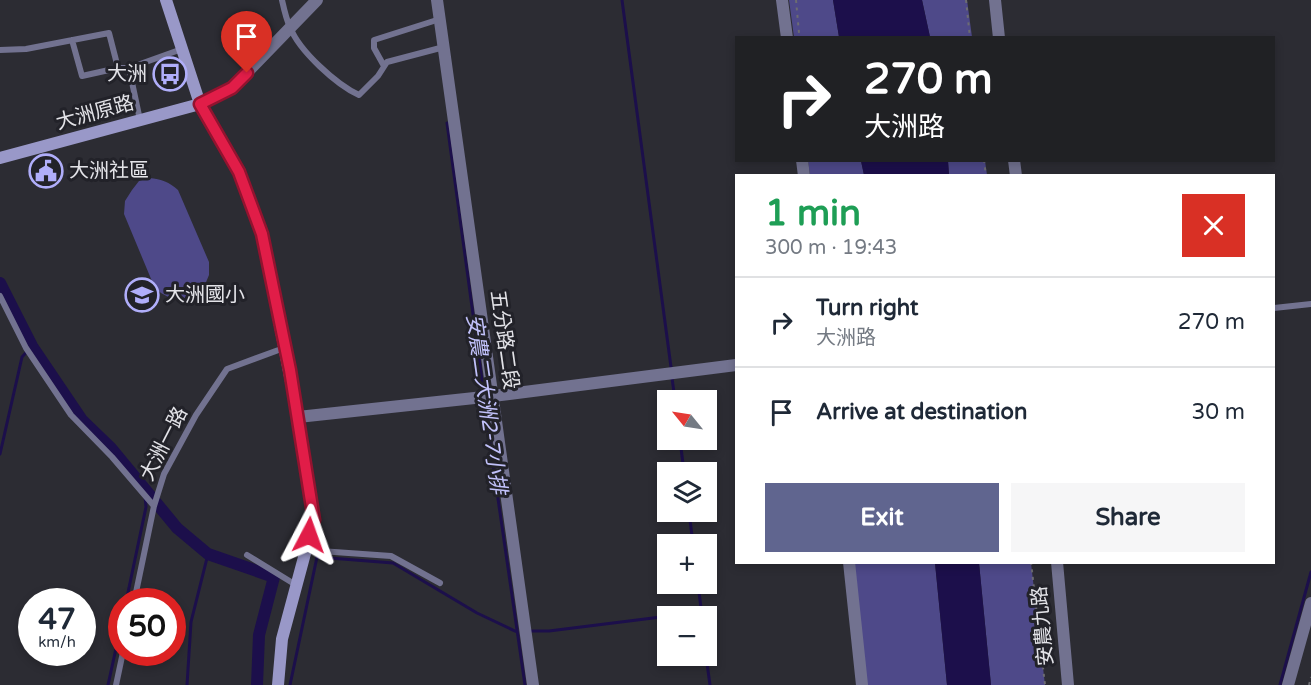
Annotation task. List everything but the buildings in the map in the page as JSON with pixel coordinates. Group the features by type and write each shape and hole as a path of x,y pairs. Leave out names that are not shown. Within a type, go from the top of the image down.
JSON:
{"main road":[{"path":"166,0 200,104 239,172 262,234 298,417 314,520 282,639 278,685"},
{"name":"大洲原路","path":"0,159 200,104"}],"street":[{"path":"200,104 232,88 317,0"},
{"name":"五分路二段","path":"437,0 533,685"},
{"path":"782,0 787,36"},
{"path":"994,0 999,36"},
{"path":"298,417 493,396 735,365"},
{"path":"849,564 862,685"},
{"name":"安農九路","path":"1057,564 1068,685"},
{"path":"1288,685 1311,603"}],"lane":[{"path":"282,0 290,29 304,49 344,89 359,95 387,62 444,47"},
{"path":"384,66 374,48 374,40 440,19"},
{"path":"0,50 26,49 109,33 118,68"},
{"path":"72,40 82,76 118,68 129,68 182,49"},
{"path":"129,68 141,121"},
{"path":"0,296 26,348 71,416 112,457 154,506"},
{"path":"1275,308 1311,304"},
{"name":"大洲一路","path":"137,588 154,506 164,474 196,415 227,369 285,347"},
{"path":"305,550 391,556 440,583"},
{"path":"247,555 296,585"},
{"path":"116,685 120,666"}],"path":[{"path":"796,0 800,36"},
{"path":"966,0 970,36"},
{"path":"1031,564 1046,685"},
{"path":"1309,685 1311,677"}],"shaded area":[{"path":"789,0 833,0 839,36 794,36"},
{"path":"833,0 922,0 930,36 839,36"},
{"path":"922,0 967,0 972,36 930,36"},
{"path":"808,162 861,162 864,174 810,174"},
{"path":"861,162 948,162 949,174 864,174"},
{"path":"948,162 985,162 987,174 949,174"},
{"path":"149,178 165,181 178,190 209,262 209,275 204,287 198,295 189,300 170,298 154,286 124,214 125,201 132,190 139,181"},
{"path":"854,564 935,564 947,685 867,685"},
{"path":"935,564 979,564 991,685 947,685"},
{"path":"979,564 1031,564 1045,685 991,685"}],"waterway":[{"path":"622,0 671,367"},
{"name":"安農二大洲2-7小排","path":"447,123 484,395"},
{"path":"0,283 32,346 82,420 111,448 177,528 208,554 274,577 259,635 257,685"},
{"path":"0,454 22,357 32,346"},
{"path":"672,378 674,390"},
{"name":"安農二大洲2-7小排","path":"484,402 525,685"},
{"path":"681,450 683,462"},
{"path":"129,588 146,507 144,486"},
{"path":"690,522 692,534"},
{"path":"187,685 191,622 208,554"},
{"path":"290,685 317,557 393,563 477,613 517,632"},
{"path":"1280,685 1311,572"},
{"path":"699,594 701,606"},
{"path":"530,631 549,631 657,618"},
{"path":"108,685 112,666"},
{"path":"707,666 710,685"}],"place":[{"name":"大洲","path":"170,74"},
{"name":"大洲社區","path":"46,171"},
{"name":"大洲國小","path":"142,295"}],"route":[{"path":"247,73 232,88 200,104 239,172 262,234 298,417 314,520 309,535"}]}
